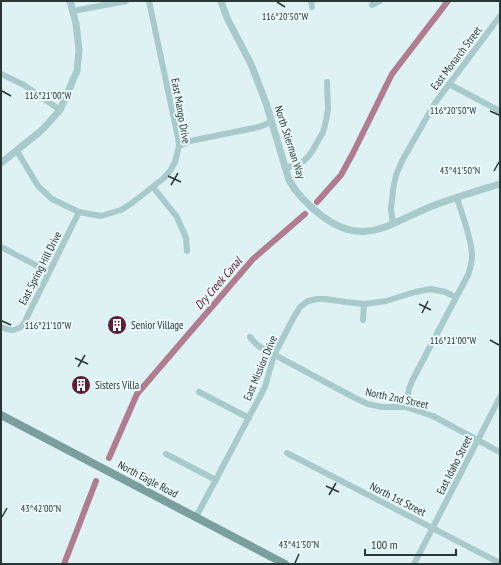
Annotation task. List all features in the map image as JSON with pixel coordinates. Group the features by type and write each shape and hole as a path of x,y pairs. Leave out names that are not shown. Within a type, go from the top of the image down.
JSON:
{"main road":[{"name":"North Eagle Road","path":"1,415 285,564"}],"street":[{"path":"1,164 42,130 60,110 77,71 79,50 76,24 70,1"},
{"path":"73,11 126,1"},
{"name":"East Mango Drive","path":"17,150 38,186 52,199 79,212 101,216 122,210 164,178 175,162 179,146 149,1"},
{"name":"North Stierman Way","path":"221,1 227,18 251,64 289,180 294,189 314,209 335,225 357,232 368,232 393,224 430,207 500,184"},
{"path":"372,5 380,1"},
{"name":"East Monarch Street","path":"393,224 391,209 393,190 396,175 402,161 430,110 500,16"},
{"path":"1,74 24,85 60,110"},
{"path":"285,168 299,164 305,160 311,154 322,132 328,109 327,82"},
{"path":"449,84 500,111"},
{"path":"179,146 190,141 258,127 271,122"},
{"path":"153,187 177,217 186,238 188,251"},
{"path":"406,407 409,389 468,275 471,266 472,248 457,198"},
{"name":"East Spring Hill Drive","path":"1,327 11,331 23,325 79,212"},
{"path":"1,247 49,272"},
{"name":"East Mission Drive","path":"196,517 265,387 274,355 300,307 317,298 364,304 386,301 415,292 431,289 445,292 456,297"},
{"path":"363,320 364,304"},
{"name":"North 2nd Street","path":"250,337 256,344 274,355 368,404 382,407 406,407 434,416 500,452"},
{"path":"199,392 249,418"},
{"name":"East Idaho Street","path":"414,564 500,397"},
{"name":"North 1st Street","path":"287,453 500,563"},
{"path":"166,454 216,480"}],"waterway":[{"name":"Dry Creek Canal","path":"317,202 341,175 392,74 448,1"},
{"name":"Dry Creek Canal","path":"109,458 137,394 253,259 305,214"},
{"name":"Dry Creek Canal","path":"64,564 96,481"}],"place":[{"name":"Senior Village","path":"117,325"},
{"name":"Sisters Villa","path":"81,385"}]}
